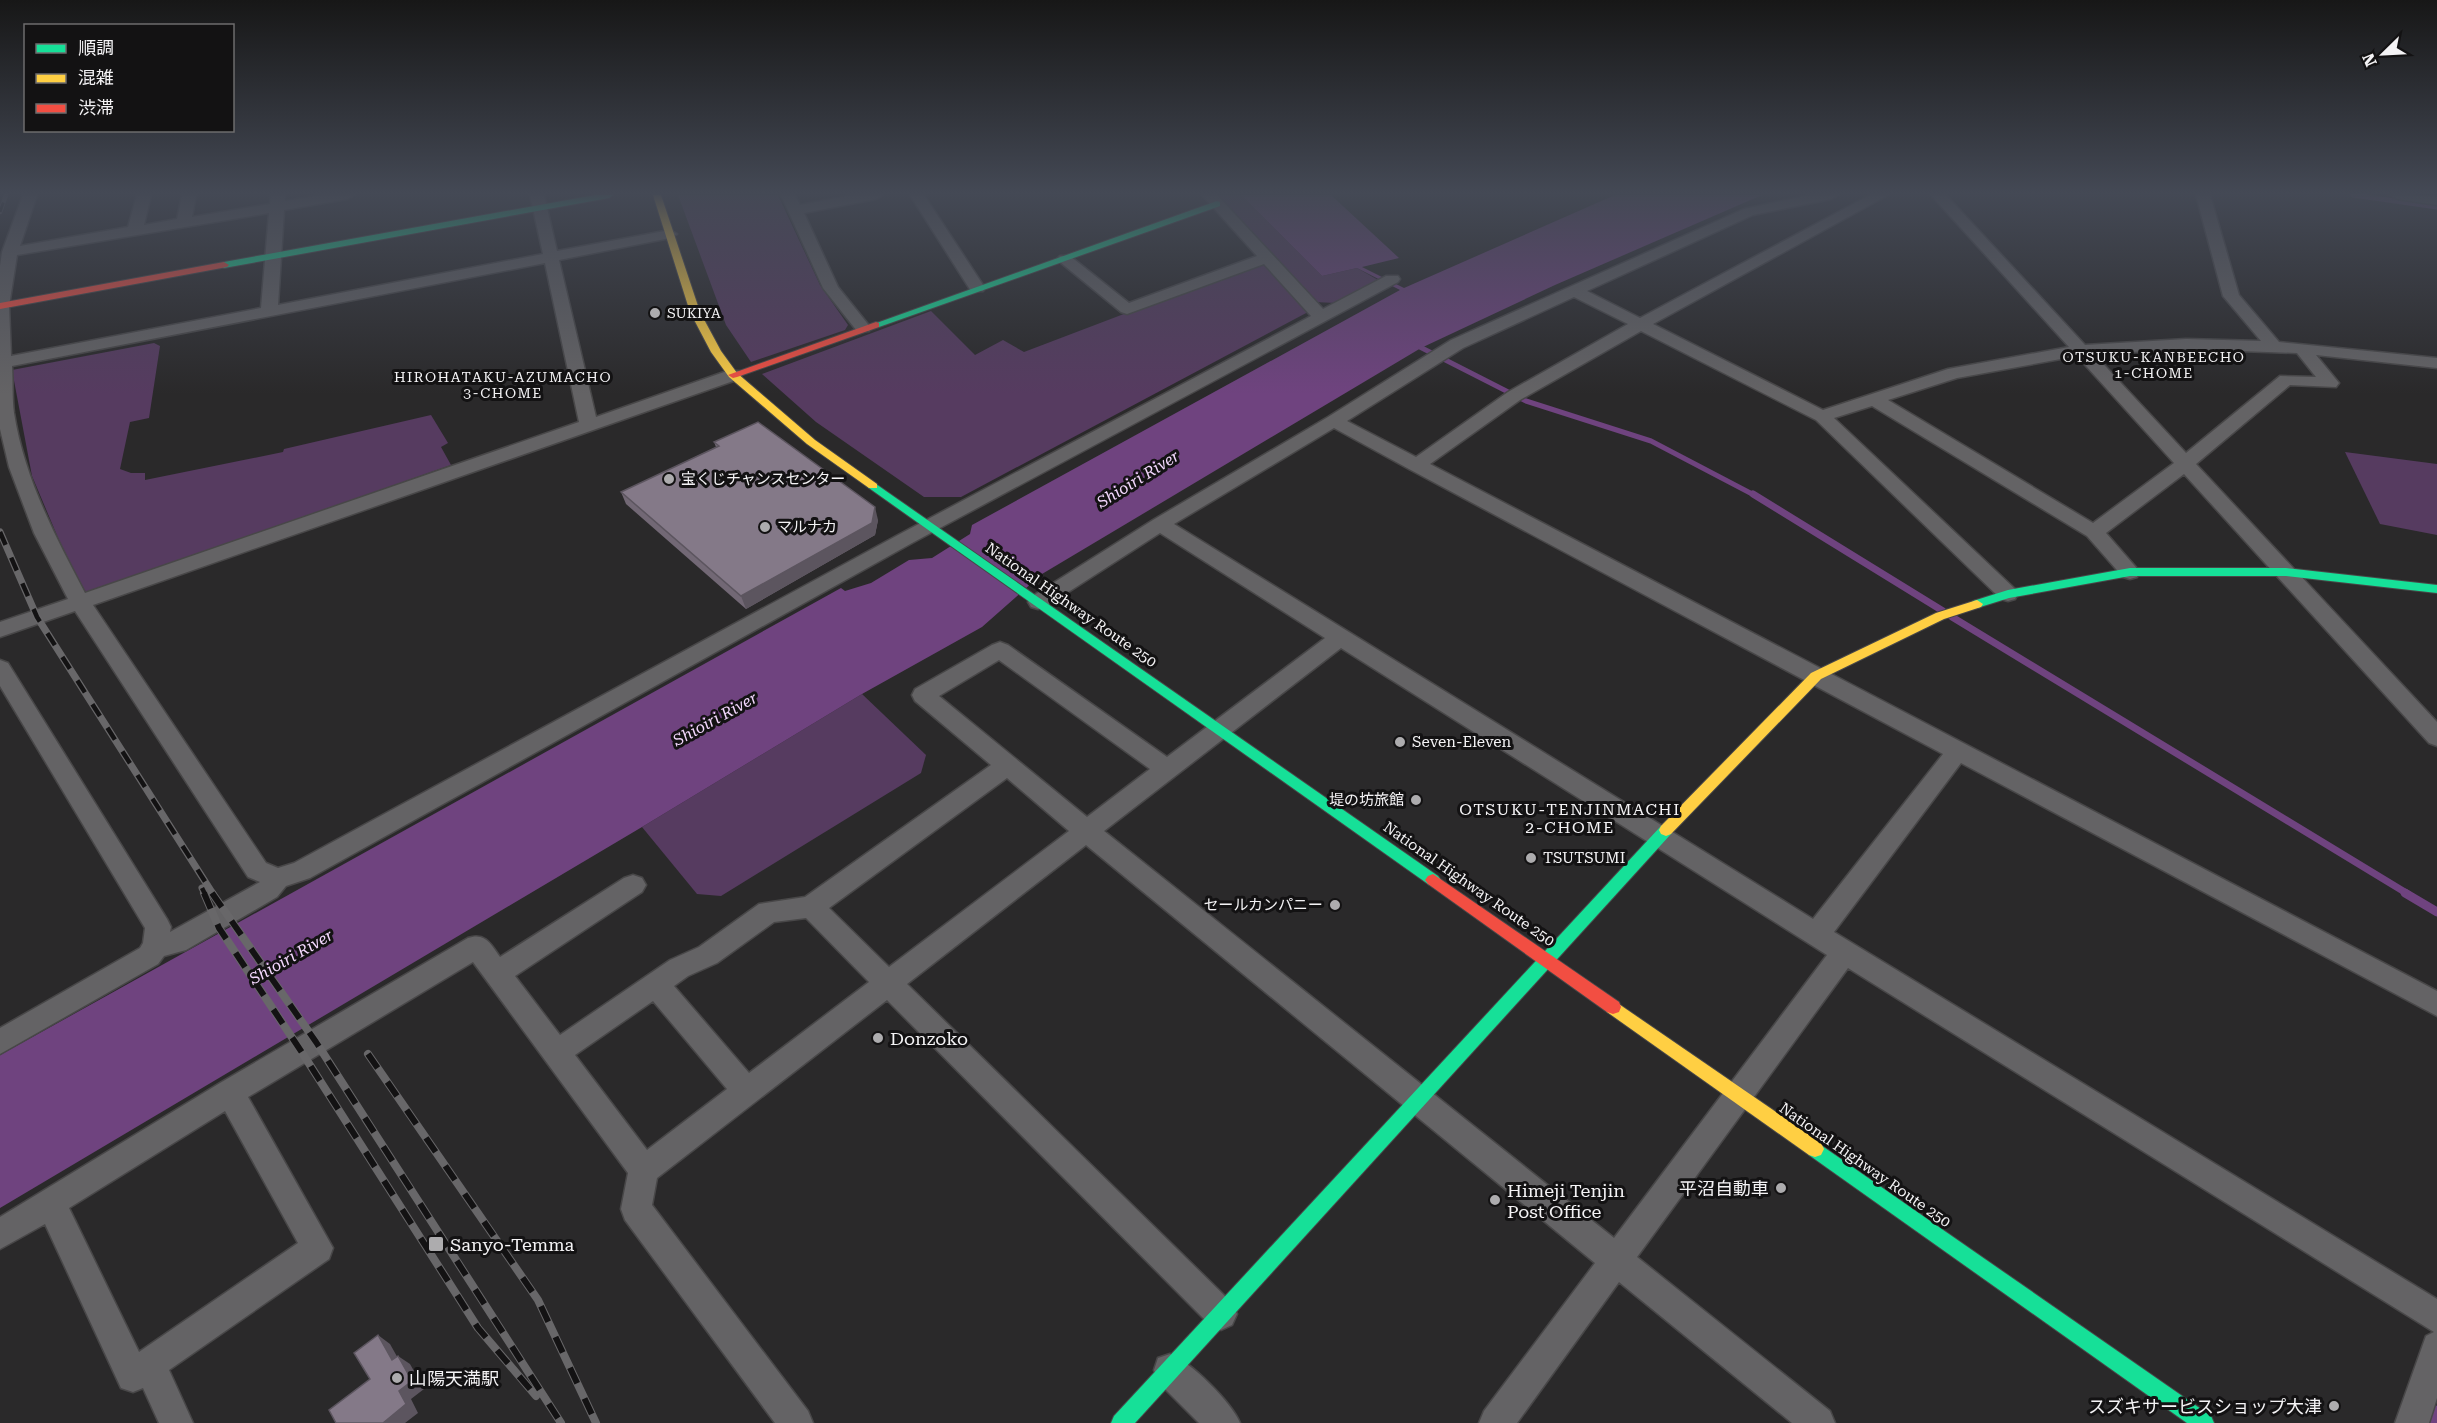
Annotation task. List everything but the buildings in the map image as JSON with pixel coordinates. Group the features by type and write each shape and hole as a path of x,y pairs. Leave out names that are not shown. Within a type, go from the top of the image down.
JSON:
{"main road":[{"path":"1,306 244,261"},
{"name":"National Highway Route 250","path":"679,261 695,312 716,352 733,375 812,442 2205,1423"},
{"path":"733,375 1058,261"},
{"path":"1121,1423 1719,773 1816,676 1940,616 2008,594 2130,572 2286,572 2437,589"}],"street":[{"path":"8,261 1,306 5,412 18,467 44,533 80,602 257,870 277,878"},
{"path":"268,312 273,261"},
{"path":"3,363 534,261"},
{"path":"553,261 589,424"},
{"path":"819,261 831,288 863,328"},
{"path":"960,261 977,288"},
{"path":"1068,261 1127,309 1257,261"},
{"path":"1269,261 1321,317"},
{"path":"1038,602 1160,524 1334,421 1457,344 1640,261"},
{"path":"1416,465 1514,396 1757,261"},
{"path":"2000,261 2437,737"},
{"path":"2221,261 2231,296 2274,346"},
{"path":"156,947 177,942 268,890 277,878 301,871 930,526 1387,281"},
{"path":"1575,291 1822,416 2008,594"},
{"path":"1822,416 1954,373 2082,350 2186,344 2274,346 2437,363"},
{"path":"2094,532 2186,463 2286,380 2330,383 2302,349"},
{"path":"0,630 733,375"},
{"path":"1873,399 2094,532 2130,572"},
{"path":"1334,421 2437,1004"},
{"path":"1160,524 1660,838 2437,1317"},
{"path":"796,1423 636,1209 644,1170 1340,637"},
{"path":"1168,770 1000,650 923,695 1416,1101 1617,1259 1818,1423"},
{"path":"0,668 158,927 156,947 149,956 0,1042"},
{"path":"1817,934 1958,751"},
{"path":"557,1052 679,968 708,956 768,912 811,907 1007,766"},
{"path":"497,973 633,885"},
{"path":"811,907 1221,1314"},
{"path":"0,1234 230,1092 477,946 644,1170"},
{"path":"1496,1423 1845,951"},
{"path":"655,984 747,1092"},
{"path":"51,1203 133,1376 318,1248 230,1092"},
{"path":"2412,1423 2437,1347"},
{"path":"150,1365 176,1423"},
{"path":"1170,1370 1223,1423"}],"shaded area":[{"path":"703,261 809,261 820,285 848,325 845,330 751,362 726,325"},
{"path":"1262,261 1308,312 961,497 924,497 816,422 762,374 931,311 975,355 1003,340 1024,352"},
{"path":"1276,261 1307,261 1322,276 1357,268 1378,280 1336,303 1314,302"},
{"path":"154,343 160,346 149,418 130,422 120,469 131,473 145,473 145,480 283,452 284,449 431,415 448,443 441,447 451,465 92,592 80,590 32,476 12,370"},
{"path":"2345,452 2437,464 2437,535 2380,524"},
{"path":"862,694 926,755 921,773 721,896 697,894 642,827"}],"water":[{"name":"Shioiri River","path":"1307,261 1385,261 1362,267 1404,288 1464,261 1609,261 1421,348 1042,574 982,627 862,694 0,1208 0,1055 841,588 845,591 871,583 909,560 932,558 970,534 972,525 1400,290 1357,268 1322,276"}],"waterway":[{"path":"1414,344 1526,401 1651,441 1756,496"},
{"path":"1753,494 1943,611"},
{"path":"1952,617 2408,894"},
{"path":"2405,893 2437,912"},
{"path":"2433,1423 2437,1410"}],"railway":[{"path":"0,532 37,617 213,894"},
{"path":"202,888 205,894"},
{"path":"204,893 219,928 301,1051 478,1328 536,1396"},
{"path":"212,893 316,1042 561,1423"},
{"path":"368,1054 538,1300 596,1423"}],"traffic: fast":[{"path":"224,265 244,261"},
{"path":"876,325 1055,261"},
{"path":"873,486 1433,880"},
{"path":"1977,604 2008,594 2130,572 2286,572 2437,589"},
{"path":"1121,1423 1666,830"},
{"path":"1815,1149 2204,1423"}],"traffic: slow":[{"path":"679,261 695,312 716,352 733,375 811,442 873,486"},
{"path":"1666,830 1816,676 1940,616 1977,604"},
{"path":"1613,1007 1815,1149"}],"traffic: jam":[{"path":"0,306 224,265"},
{"path":"733,375 876,325"},
{"path":"1433,880 1613,1007"}],"place":[{"name":"SUKIYA","path":"655,313"},
{"name":"宝くじチャンスセンター","path":"669,479"},
{"name":"マルナカ","path":"765,527"},
{"name":"Seven-Eleven","path":"1400,742"},
{"name":"堤の坊旅館","path":"1416,800"},
{"name":"TSUTSUMI","path":"1531,858"},
{"name":"セールカンパニー","path":"1335,905"},
{"name":"Donzoko","path":"878,1038"},
{"name":"平沼自動車","path":"1781,1188"},
{"name":"Himeji Tenjin Post Office","path":"1495,1200"},
{"name":"Sanyo-Temma","path":"436,1244"},
{"name":"山陽天満駅","path":"397,1378"},
{"name":"スズキサービスショップ大津","path":"2334,1406"}],"district":[{"name":"OTSUKU-KANBEECHO 1-CHOME","path":"2154,366"},
{"name":"HIROHATAKU-AZUMACHO 3-CHOME","path":"503,386"},
{"name":"OTSUKU-TENJINMACHI 2-CHOME","path":"1570,818"}]}
